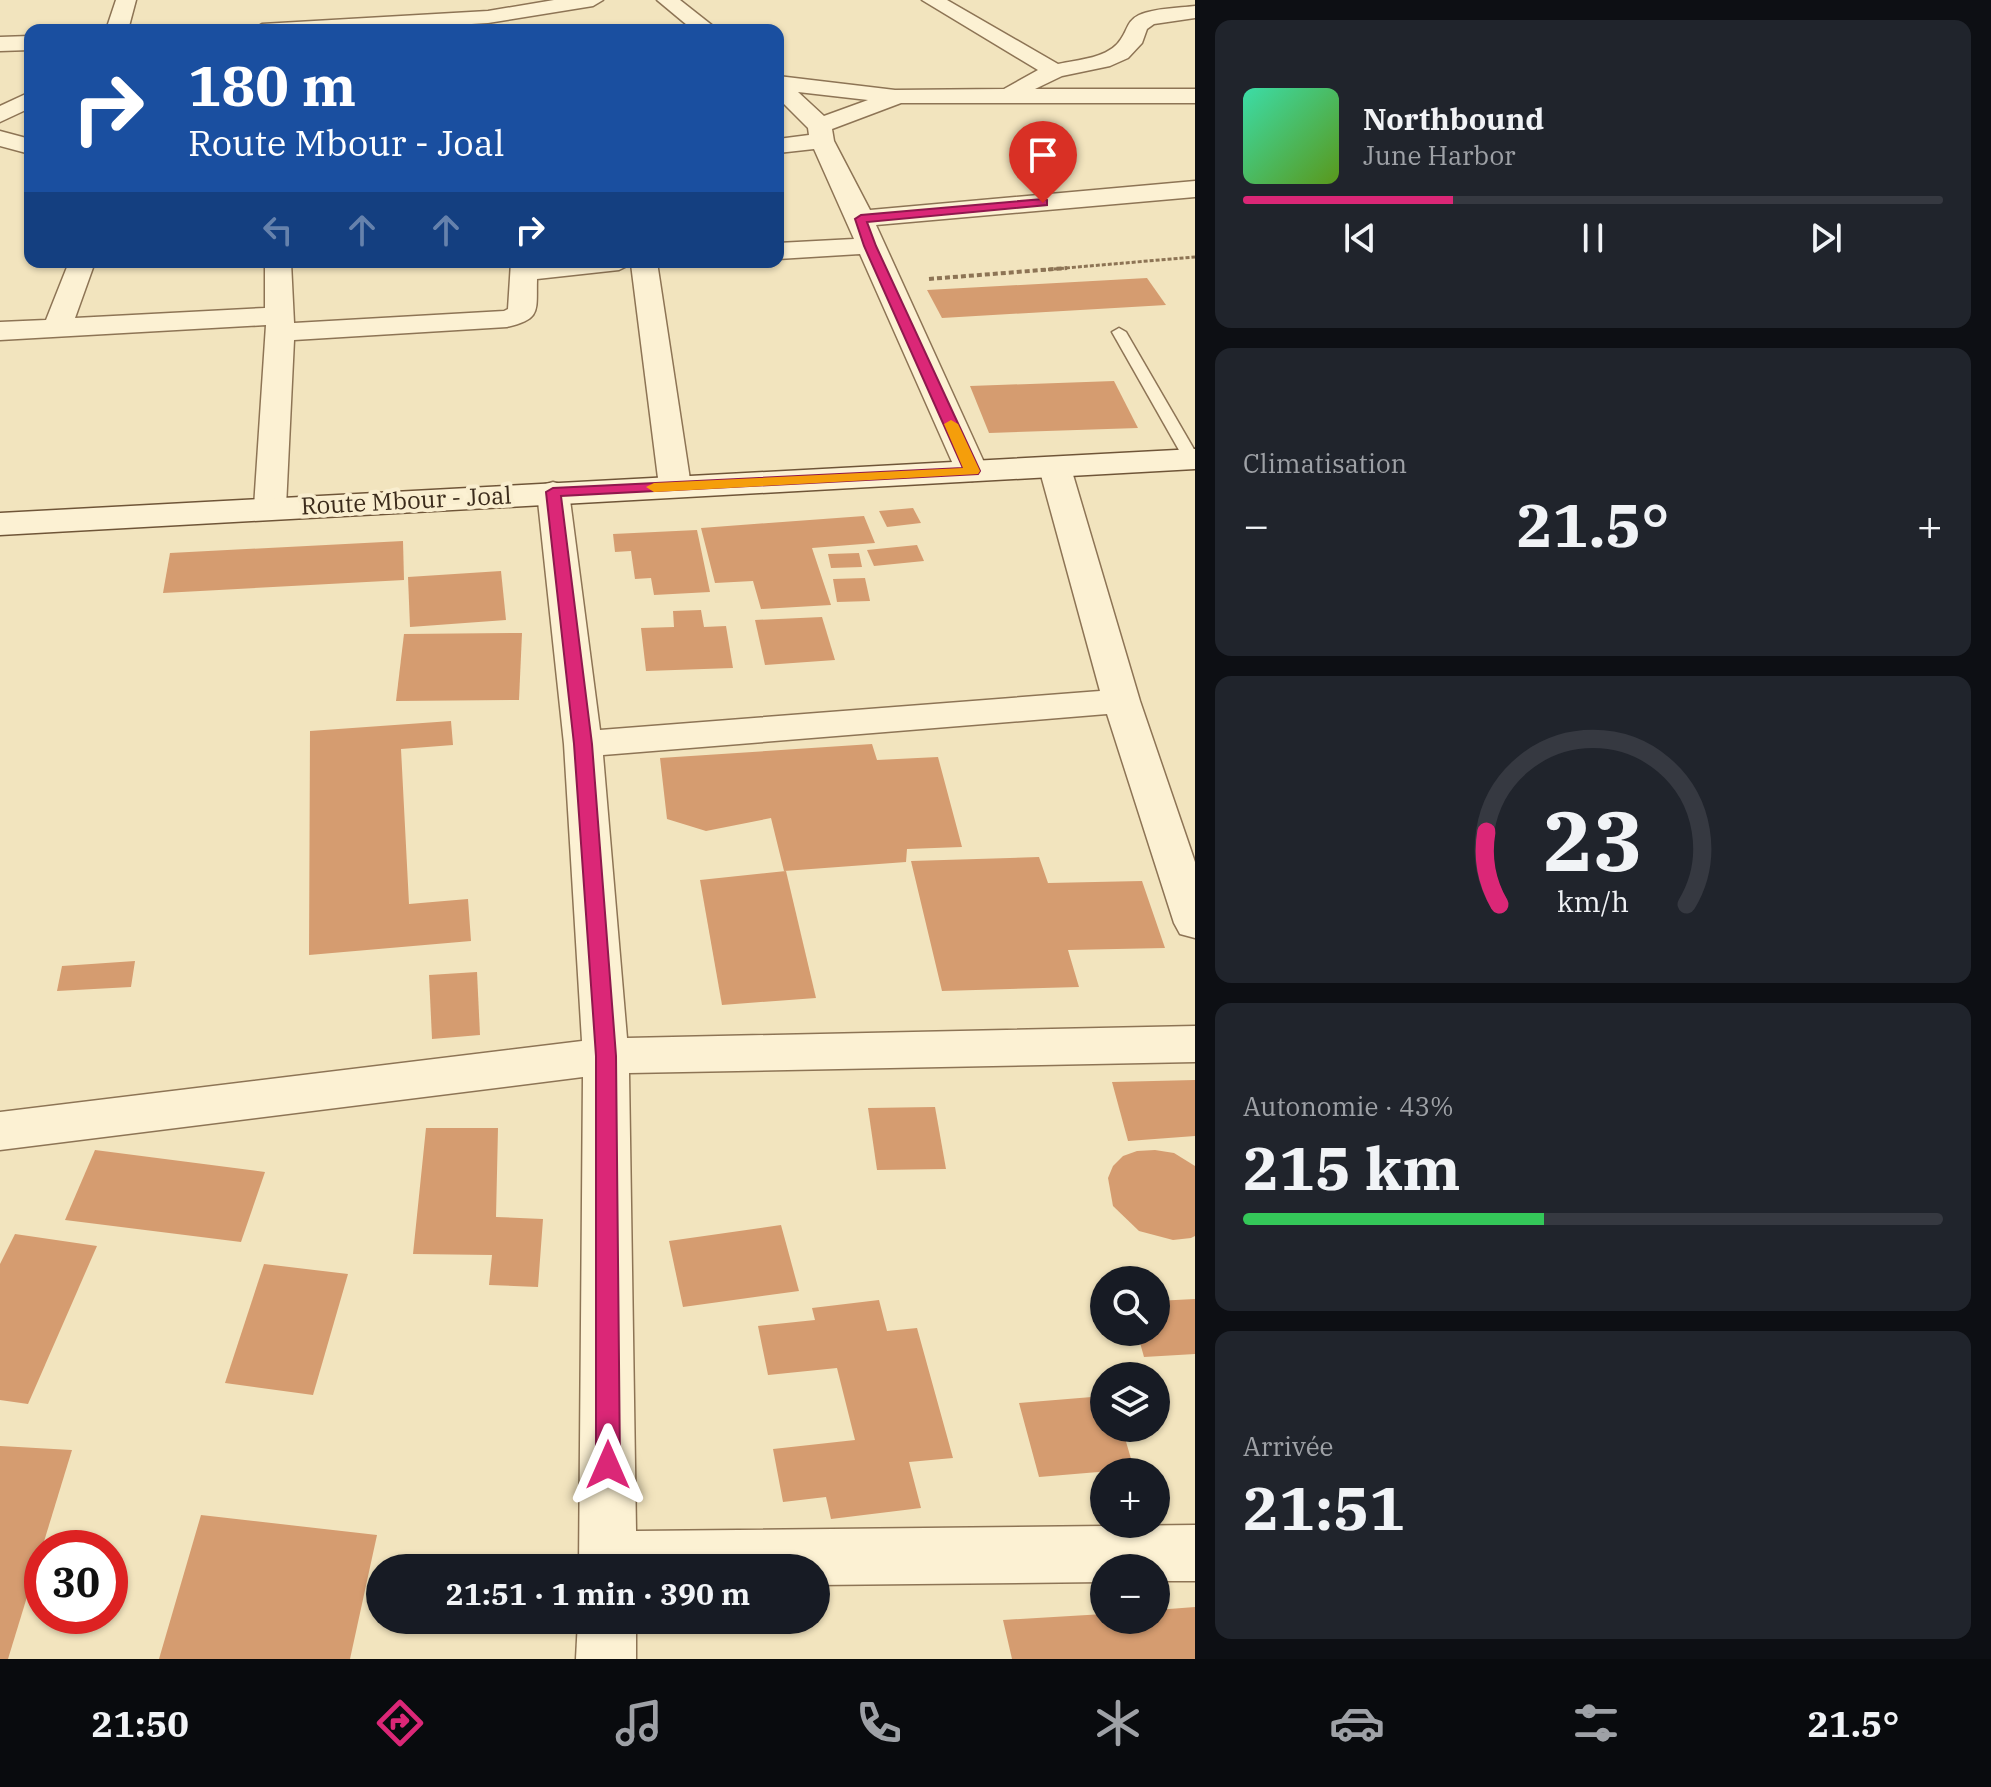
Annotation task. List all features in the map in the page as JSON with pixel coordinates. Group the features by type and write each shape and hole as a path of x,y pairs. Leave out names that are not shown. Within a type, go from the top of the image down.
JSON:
{"main road":[{"name":"Route Mbour - Joal","path":"0,524 1193,459"}],"street":[{"path":"119,24 126,0"},
{"path":"492,24 593,0"},
{"path":"667,0 699,24"},
{"path":"932,0 1055,71"},
{"path":"1139,0 1168,15"},
{"path":"1170,96 1152,86 1134,62 1137,26 1148,19 1195,12"},
{"path":"0,44 24,43"},
{"path":"1001,97 1055,71 1102,61 1134,62"},
{"path":"784,85 898,96 1195,96"},
{"path":"784,91 821,133 972,471"},
{"path":"784,144 821,133 898,96"},
{"path":"0,115 24,102"},
{"path":"0,138 24,145"},
{"path":"861,219 1195,189"},
{"path":"784,251 870,246"},
{"path":"57,329 80,268"},
{"path":"270,507 279,324 278,268"},
{"path":"0,331 507,319 522,314 524,268"},
{"path":"645,268 675,486"},
{"path":"1055,468 1121,701 1195,923"},
{"path":"553,492 583,744 606,1056 608,1554"},
{"path":"583,744 1121,701"},
{"path":"0,1131 606,1056 1195,1044"},
{"path":"830,1560 1195,1553"},
{"path":"606,1659 607,1634"}],"lane":[{"path":"1119,332 1193,459"}],"path":[{"path":"888,282 1195,257"}],"building":[{"path":"1147,278 1166,305 942,318 927,290"},
{"path":"1114,381 1138,428 989,433 970,386"},
{"path":"913,508 921,523 887,527 879,511"},
{"path":"864,516 875,543 812,548 831,605 761,609 753,581 715,583 701,528"},
{"path":"697,530 710,592 654,595 651,578 635,579 631,551 615,552 613,534"},
{"path":"403,541 404,580 163,593 170,553"},
{"path":"917,545 924,561 874,566 867,550"},
{"path":"859,553 862,567 831,568 828,554"},
{"path":"501,571 506,620 410,627 408,577"},
{"path":"865,578 870,601 837,602 833,579"},
{"path":"701,610 704,627 726,626 733,668 646,671 641,628 674,627 673,611"},
{"path":"822,617 835,660 765,665 755,620"},
{"path":"522,633 519,700 396,701 404,634"},
{"path":"451,721 453,745 401,749 409,904 468,899 471,941 309,955 310,731"},
{"path":"872,744 877,760 938,757 962,847 907,849 906,862 784,871 771,818 706,831 667,819 660,758"},
{"path":"1039,857 1048,883 1142,881 1165,948 1068,950 1079,987 942,991 911,861"},
{"path":"786,871 816,998 722,1005 700,880"},
{"path":"135,961 131,987 57,991 62,966"},
{"path":"477,972 480,1035 432,1039 429,975"},
{"path":"1195,1080 1195,1136 1128,1141 1112,1082"},
{"path":"935,1107 946,1169 877,1170 868,1108"},
{"path":"426,1128 498,1128 496,1217 543,1219 538,1287 489,1285 492,1255 413,1254"},
{"path":"95,1150 265,1172 241,1242 65,1220"},
{"path":"1155,1150 1174,1153 1195,1166 1195,1236 1191,1238 1173,1240 1139,1231 1113,1206 1108,1178 1113,1166 1123,1156"},
{"path":"781,1225 799,1291 683,1307 669,1241"},
{"path":"15,1234 97,1246 28,1404 0,1400 0,1264"},
{"path":"264,1264 348,1274 313,1395 225,1383"},
{"path":"1195,1299 1195,1354 1144,1357 1141,1346 1170,1346 1170,1300"},
{"path":"879,1300 887,1331 917,1328 953,1458 909,1462 921,1508 831,1519 826,1497 783,1502 773,1449 855,1440 837,1368 768,1375 758,1326 815,1320 812,1308"},
{"path":"1090,1397 1090,1442 1126,1442 1131,1458 1090,1458 1090,1473 1039,1477 1019,1403"},
{"path":"0,1446 72,1450 48,1530 24,1530 24,1607 8,1659 0,1659"},
{"path":"201,1515 377,1535 373,1554 366,1554 366,1586 350,1659 159,1659"},
{"path":"1195,1607 1195,1659 1012,1659 1003,1620 1090,1615 1090,1634 1170,1634 1170,1609"}],"slow traffic":[{"path":"654,487 972,471 951,424"}],"route":[{"path":"608,1465 606,1056 583,744 553,492 972,471 870,246 861,219 1043,203"}]}
